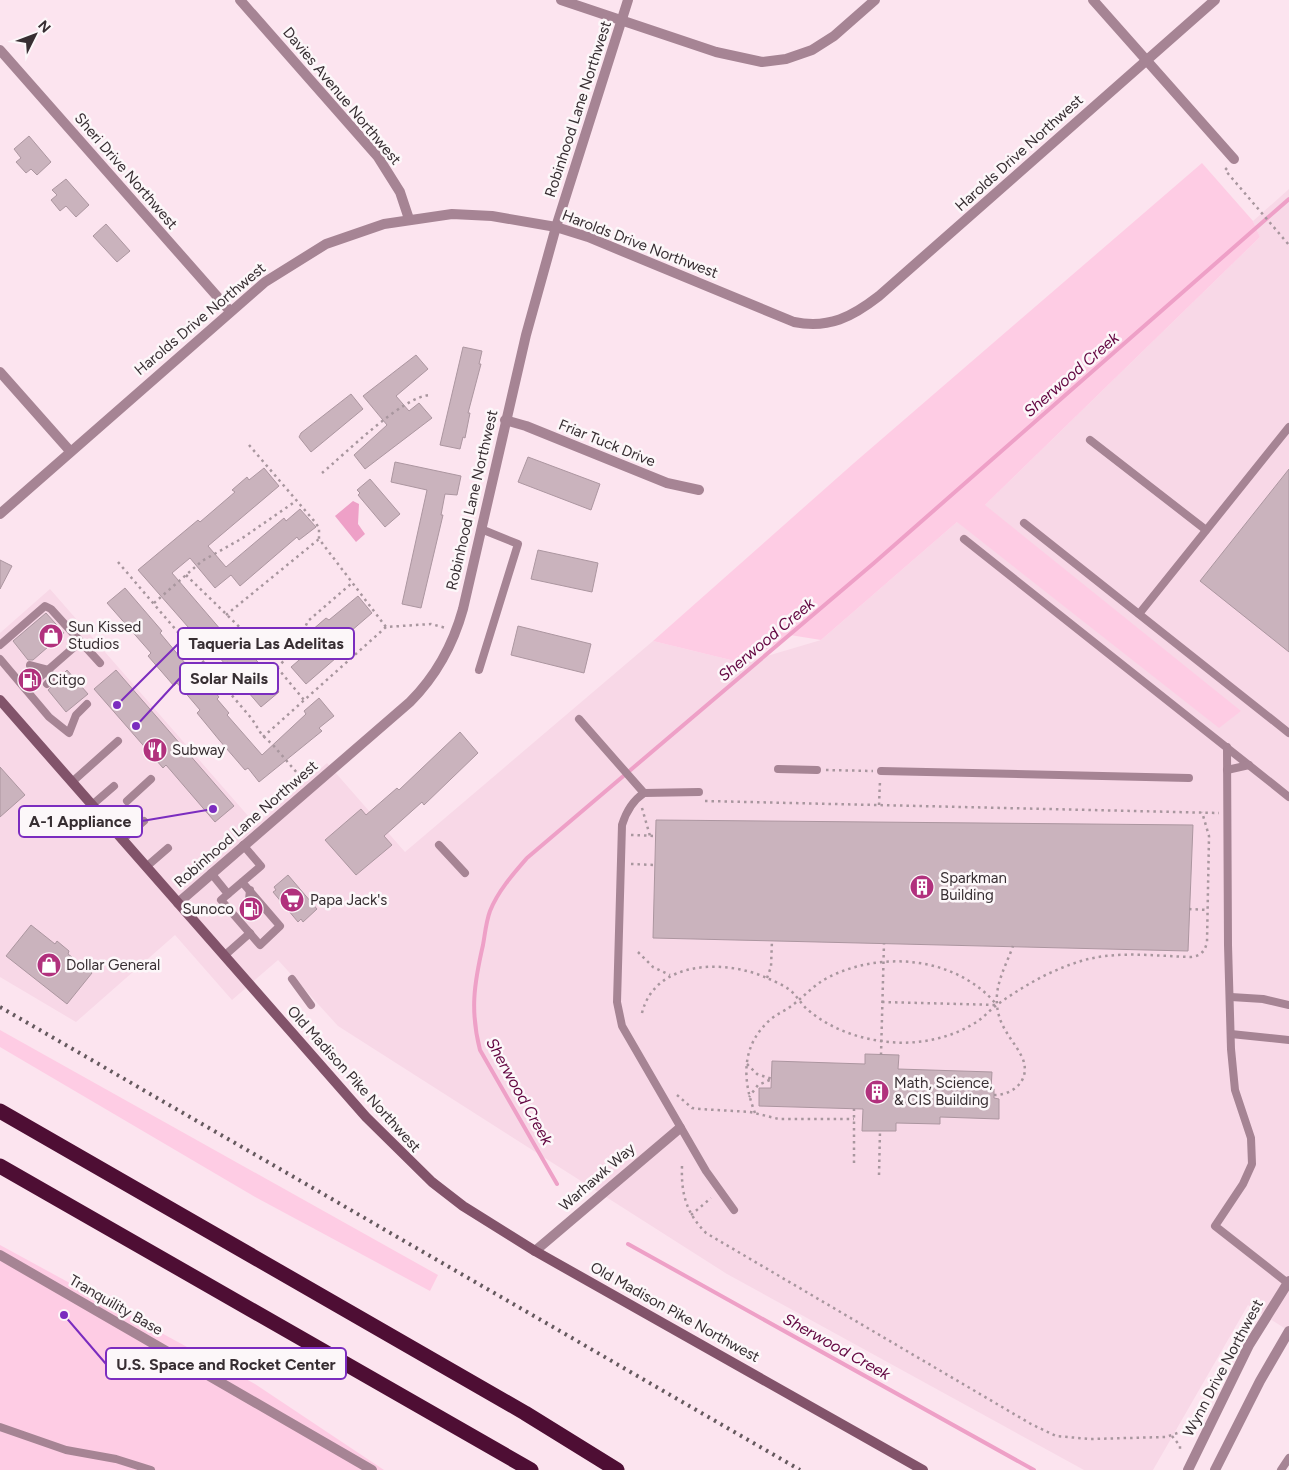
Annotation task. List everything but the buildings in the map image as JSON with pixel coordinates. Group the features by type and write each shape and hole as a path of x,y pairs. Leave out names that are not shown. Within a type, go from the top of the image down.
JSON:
{"highway":[{"path":"0,1111 517,1408 617,1470"},
{"path":"0,1166 531,1470"}],"main road":[{"name":"Old Madison Pike Northwest","path":"0,700 376,1129 404,1158 463,1206 535,1251 923,1470"}],"street":[{"name":"Davies Avenue Northwest","path":"240,0 378,157 400,192 409,219"},
{"path":"561,0 735,57 762,62 799,55 824,43 875,0"},
{"name":"Robinhood Lane Northwest","path":"178,903 421,691 436,671 456,631 526,335 556,227 628,0"},
{"path":"1093,0 1234,159"},
{"name":"Harolds Drive Northwest","path":"0,514 230,311 276,273 326,244 370,228 409,219 466,214 507,218 556,227 588,237 794,322 821,325 852,316 879,296 1215,0"},
{"name":"Sheri Drive Northwest","path":"0,50 230,311"},
{"path":"0,372 70,452"},
{"name":"Friar Tuck Drive","path":"506,420 526,426 667,483 699,490"},
{"name":"Warhawk Way","path":"535,1251 680,1128"},
{"name":"Tranquility Base","path":"0,1255 356,1466 372,1470"},
{"name":"Wynn Drive Northwest","path":"1188,1470 1249,1345 1289,1283"},
{"path":"1215,1470 1260,1382 1289,1331"}],"lane":[{"path":"1139,614 1289,427"},
{"path":"1090,440 1206,530"},
{"path":"1024,523 1289,733"},
{"path":"479,670 518,544 481,528"},
{"path":"964,539 1289,797"},
{"path":"0,645 45,606 52,609 100,663"},
{"path":"40,677 80,642"},
{"path":"0,659 18,676 50,717 68,734 76,714 87,704"},
{"path":"30,665 48,670"},
{"path":"47,684 51,680 48,670"},
{"path":"580,720 644,793"},
{"path":"72,782 118,741"},
{"path":"1227,747 1228,945 1231,1034 1235,1090 1251,1138 1252,1164 1243,1184 1215,1226 1289,1283"},
{"path":"1227,770 1249,765"},
{"path":"778,769 817,770"},
{"path":"880,771 1189,778"},
{"path":"127,801 151,779"},
{"path":"92,805 114,786"},
{"path":"699,792 644,793 631,805 622,825 617,1002 622,1026 706,1171 734,1210"},
{"path":"122,840 144,821"},
{"path":"242,882 280,926 260,945 221,900 242,882 261,866 244,845"},
{"path":"440,845 465,873"},
{"path":"146,867 168,848"},
{"path":"211,873 228,894"},
{"path":"249,900 250,890"},
{"path":"224,956 248,931 247,918"},
{"path":"292,979 312,1005"},
{"path":"1231,997 1262,999 1289,1005"},
{"path":"1231,1034 1289,1040"},
{"path":"0,1427 66,1450 116,1458 151,1470"},
{"path":"1281,1470 1289,1458"}],"path":[{"path":"1234,159 1225,170 1289,245"},
{"path":"322,473 403,405 424,395 430,395"},
{"path":"249,446 317,524 319,539 386,627"},
{"path":"154,603 206,558 241,539 296,501"},
{"path":"226,616 319,539"},
{"path":"118,562 252,719 263,737 273,745 311,788"},
{"path":"186,575 226,616 253,640 304,700"},
{"path":"277,668 295,649 308,621 352,582"},
{"path":"263,737 386,627 431,624 456,631"},
{"path":"817,770 880,771 879,805"},
{"path":"697,801 1228,813"},
{"path":"637,812 643,806 650,836"},
{"path":"642,1013 654,988 670,975 691,969 720,968 767,978 790,990 806,1009 829,1025 856,1036 881,1041 910,1043 948,1036 978,1021 997,1005 1045,975 1092,958 1110,955 1191,957 1199,955 1206,948 1207,942 1209,836 1202,812"},
{"path":"631,830 631,845"},
{"path":"631,835 656,836"},
{"path":"630,855 630,871"},
{"path":"630,864 655,865"},
{"path":"1189,909 1207,910"},
{"path":"767,978 771,967 772,940"},
{"path":"881,1054 884,943"},
{"path":"997,1005 1000,980 1013,946"},
{"path":"638,952 653,967 670,975"},
{"path":"755,1113 746,1082 746,1063 750,1048 763,1027 798,1000 812,986 841,971 883,962 913,962 950,971 980,987 997,1005 1006,1032 1023,1058 1025,1066 1020,1084 1004,1095 994,1095"},
{"path":"882,1002 997,1005"},
{"path":"746,1063 757,1074 772,1079 758,1085 749,1097"},
{"path":"677,1095 692,1108 755,1113 779,1119 854,1120"},
{"path":"854,1109 854,1163"},
{"path":"879,1175 880,1131"},
{"path":"682,1166 683,1196 691,1215 706,1233 1048,1433 1068,1438 1142,1439 1172,1436 1192,1428"},
{"path":"691,1215 711,1198"},
{"path":"1172,1436 1180,1446 1180,1451"}],"shaded area":[{"path":"1202,163 1253,221 1260,237 985,505 1241,711 1219,728 957,522 821,640 790,635 743,663 653,641 854,463"},
{"path":"1289,189 1289,1331 1248,1305 1153,1470 1084,1470 727,1274 338,1026 278,960 232,1000 175,935 76,1022 0,977 0,633 50,589 256,825 327,763 405,852 653,641 743,663 821,640 957,522 985,505 1260,237 1253,221"},
{"path":"353,501 359,504 358,524 365,534 356,542 335,516"},
{"path":"0,1030 438,1275 430,1291 257,1198 0,1047"},
{"path":"0,1245 255,1384 384,1470 0,1470"}],"waterway":[{"name":"Sherwood Creek","path":"557,1184 480,1050 477,1036 474,1010 477,972 490,911 506,883 527,858 874,563 1289,199"},
{"name":"Sherwood Creek","path":"628,1244 1034,1470"}],"railway":[{"path":"0,1007 800,1470"}],"place":[{"name":"Sun Kissed Studios","path":"51,636"},
{"name":"Citgo","path":"30,680"},
{"name":"Taqueria Las Adelitas","path":"117,705"},
{"name":"Solar Nails","path":"136,726"},
{"name":"Subway","path":"155,750"},
{"name":"A-1 Appliance","path":"213,809"},
{"name":"Sparkman Building","path":"922,887"},
{"name":"Papa Jack's","path":"292,900"},
{"name":"Sunoco","path":"251,909"},
{"name":"Dollar General","path":"49,965"},
{"name":"Math, Science, & CIS Building","path":"877,1092"},
{"name":"U.S. Space and Rocket Center","path":"64,1315"}]}
